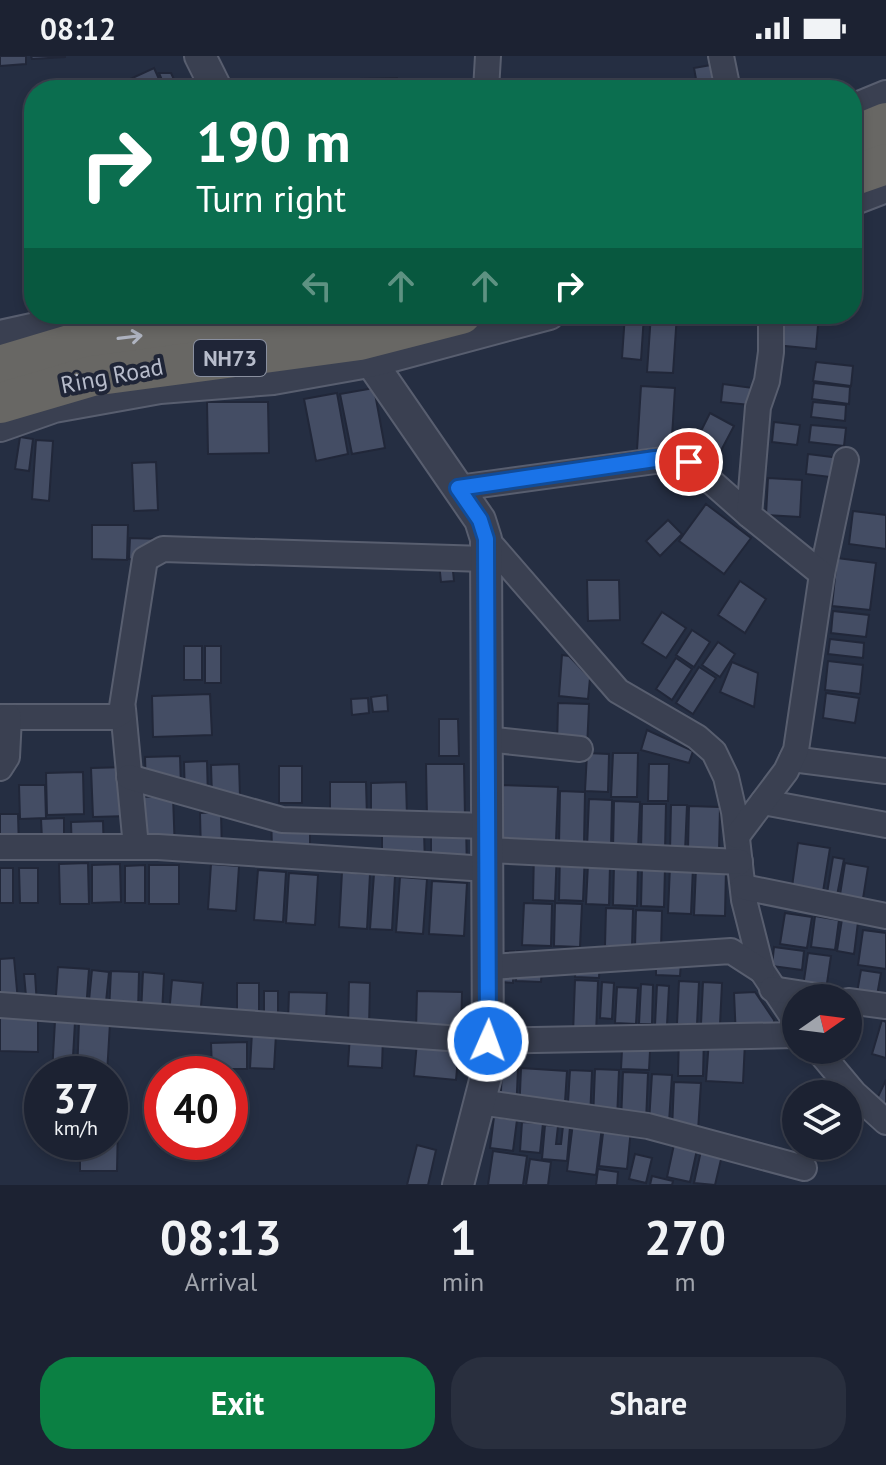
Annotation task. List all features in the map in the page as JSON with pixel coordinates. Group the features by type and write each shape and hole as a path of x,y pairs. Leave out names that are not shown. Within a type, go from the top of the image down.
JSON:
{"highway":[{"path":"866,176 886,123"},
{"name":"Ring Road","path":"0,366 70,345 228,324"},
{"name":"Ring Road","path":"326,324 349,329"},
{"name":"Ring Road","path":"0,403 92,376 386,324"}],"street":[{"path":"200,56 212,80"},
{"path":"487,80 488,56"},
{"path":"721,56 726,80"},
{"path":"862,106 886,96"},
{"path":"0,336 55,324"},
{"path":"0,426 54,407 160,388 273,379 349,329 416,324"},
{"path":"749,515 758,407 767,381 771,324"},
{"path":"349,329 480,520 486,549 488,1069 458,1185"},
{"path":"458,488 677,458 689,462 822,574"},
{"path":"737,836 792,759 801,733 822,574 846,460"},
{"path":"136,847 123,709 145,559 151,553 163,549 486,549 618,691 697,737 714,752 726,777 743,887 767,980"},
{"path":"0,768 7,757 5,717 112,717 123,709"},
{"path":"486,739 580,749"},
{"path":"792,759 886,771"},
{"path":"129,777 282,820 487,848"},
{"path":"763,802 886,825"},
{"path":"0,847 487,848 740,862"},
{"path":"743,887 886,916"},
{"path":"490,967 731,951 767,980 782,1002"},
{"path":"767,980 782,984"},
{"path":"862,1003 886,1006"},
{"path":"0,1005 488,1041 782,1035"},
{"path":"830,1064 854,1093 886,1122"},
{"path":"479,1102 648,1126 804,1168"}],"building":[{"path":"0,56 26,56 26,64 0,66"},
{"path":"31,56 65,56 65,57 32,59"},
{"path":"711,65 713,80 696,80 694,68"},
{"path":"154,68 159,80 128,80"},
{"path":"159,73 171,73 174,80 162,80"},
{"path":"397,78 397,80 321,80"},
{"path":"624,324 643,324 641,360 622,358"},
{"path":"650,324 676,324 673,373 647,372"},
{"path":"776,324 818,324 816,349 775,345"},
{"path":"816,362 853,366 851,386 813,381"},
{"path":"814,383 850,387 849,404 812,399"},
{"path":"723,384 753,388 750,405 721,402"},
{"path":"641,386 675,388 671,453 637,450"},
{"path":"374,388 385,448 352,454 340,394"},
{"path":"337,393 348,454 316,461 304,399"},
{"path":"207,402 268,402 269,453 208,454"},
{"path":"813,402 846,405 845,421 811,417"},
{"path":"710,413 734,426 715,462 692,449"},
{"path":"774,422 800,425 797,445 772,442"},
{"path":"811,425 846,428 844,446 809,442"},
{"path":"20,437 33,439 29,471 15,469"},
{"path":"36,440 53,441 49,501 32,499"},
{"path":"808,454 840,458 838,478 806,474"},
{"path":"156,462 158,510 134,511 132,463"},
{"path":"768,478 802,480 800,517 766,515"},
{"path":"706,504 751,538 724,574 679,541"},
{"path":"853,511 886,515 886,549 849,544"},
{"path":"668,520 682,534 660,556 646,541"},
{"path":"92,525 128,525 127,560 92,559"},
{"path":"130,538 159,539 158,560 129,559"},
{"path":"451,552 454,581 441,582 438,553"},
{"path":"837,558 876,563 870,610 832,606"},
{"path":"587,580 619,580 620,620 588,621"},
{"path":"740,581 766,599 745,633 718,615"},
{"path":"833,611 869,615 866,637 831,633"},
{"path":"662,612 686,628 666,658 642,643"},
{"path":"692,630 710,642 694,667 676,655"},
{"path":"830,639 864,643 863,658 828,654"},
{"path":"718,642 735,654 720,677 702,665"},
{"path":"184,646 202,646 202,680 184,680"},
{"path":"205,646 221,646 221,683 205,683"},
{"path":"562,655 569,656 590,678 588,699 559,696"},
{"path":"676,658 692,669 672,700 656,689"},
{"path":"828,661 863,665 860,694 825,690"},
{"path":"732,662 758,673 754,707 720,692"},
{"path":"699,667 716,678 693,714 676,703"},
{"path":"826,693 859,698 855,723 823,718"},
{"path":"210,694 212,735 153,737 152,696"},
{"path":"387,695 388,711 373,712 371,697"},
{"path":"368,698 369,713 352,715 351,699"},
{"path":"558,703 589,704 587,748 557,747"},
{"path":"439,719 458,719 459,756 439,756"},
{"path":"647,730 693,751 689,763 641,750"},
{"path":"587,753 609,754 608,792 585,791"},
{"path":"613,753 638,753 637,797 611,797"},
{"path":"180,756 181,788 146,789 145,757"},
{"path":"207,761 208,798 185,798 184,762"},
{"path":"239,764 240,797 212,797 211,765"},
{"path":"426,764 464,764 465,818 427,818"},
{"path":"649,764 669,764 668,801 648,801"},
{"path":"279,766 302,766 302,803 279,803"},
{"path":"128,767 129,816 93,817 91,768"},
{"path":"83,772 84,814 47,815 46,773"},
{"path":"330,782 366,782 367,818 330,818"},
{"path":"406,782 407,817 371,817 371,783"},
{"path":"19,785 45,785 46,818 20,819"},
{"path":"502,785 558,787 556,842 500,840"},
{"path":"560,791 585,792 584,845 559,844"},
{"path":"173,796 175,852 139,853 137,797"},
{"path":"589,799 612,800 611,849 587,848"},
{"path":"614,801 640,802 638,850 613,849"},
{"path":"642,804 666,804 665,851 641,850"},
{"path":"671,805 687,805 685,852 670,852"},
{"path":"689,806 720,807 719,851 688,850"},
{"path":"310,811 310,852 272,852 271,812"},
{"path":"221,812 222,855 201,855 200,813"},
{"path":"0,814 18,814 19,849 0,849"},
{"path":"64,818 64,838 42,839 41,819"},
{"path":"103,821 104,856 72,856 71,822"},
{"path":"466,823 467,872 431,872 431,824"},
{"path":"382,831 424,831 425,865 382,865"},
{"path":"798,843 830,848 822,898 791,894"},
{"path":"534,850 557,850 555,901 533,900"},
{"path":"560,852 585,853 583,901 559,900"},
{"path":"833,857 844,859 836,901 826,899"},
{"path":"88,863 89,904 60,904 59,864"},
{"path":"845,863 868,867 862,905 839,901"},
{"path":"120,864 121,902 92,903 92,865"},
{"path":"211,864 239,866 236,911 208,909"},
{"path":"588,864 610,865 609,905 586,904"},
{"path":"145,865 145,903 125,903 125,866"},
{"path":"149,865 179,865 179,904 149,904"},
{"path":"614,865 638,865 637,906 613,905"},
{"path":"642,866 665,867 664,907 641,906"},
{"path":"670,866 693,867 691,914 668,913"},
{"path":"696,867 726,868 725,916 694,915"},
{"path":"0,868 13,868 13,903 0,903"},
{"path":"19,868 38,868 38,903 20,903"},
{"path":"258,870 286,872 283,922 254,920"},
{"path":"342,872 370,874 367,929 339,927"},
{"path":"289,873 318,875 315,925 286,923"},
{"path":"374,874 395,876 392,930 370,929"},
{"path":"400,877 427,879 423,934 396,932"},
{"path":"432,881 467,883 464,936 429,934"},
{"path":"524,903 552,904 551,946 522,945"},
{"path":"555,903 582,904 580,947 554,946"},
{"path":"606,908 633,909 632,947 605,946"},
{"path":"636,910 662,911 661,948 635,947"},
{"path":"785,913 812,917 807,948 780,944"},
{"path":"815,916 839,920 835,950 811,947"},
{"path":"842,919 858,922 854,954 837,951"},
{"path":"863,930 886,933 886,969 858,965"},
{"path":"774,947 804,951 802,970 772,966"},
{"path":"504,951 514,951 513,983 502,982"},
{"path":"517,951 543,952 541,982 516,981"},
{"path":"808,953 831,956 827,984 803,984"},
{"path":"576,957 600,958 599,978 575,977"},
{"path":"14,958 18,1001 0,1003 0,959"},
{"path":"656,961 681,962 680,976 656,975"},
{"path":"58,967 89,969 86,1011 55,1009"},
{"path":"92,970 109,972 105,1012 88,1011"},
{"path":"861,970 881,973 875,1007 862,1005 862,984 859,984"},
{"path":"111,971 139,972 138,1013 109,1011"},
{"path":"143,972 164,974 162,1014 141,1013"},
{"path":"24,974 35,974 37,1006 27,1007"},
{"path":"172,980 203,983 200,1017 169,1015"},
{"path":"575,980 598,981 596,1035 573,1034"},
{"path":"679,981 699,982 697,1025 677,1024"},
{"path":"349,982 370,983 369,1027 348,1027"},
{"path":"602,982 614,983 612,1019 600,1018"},
{"path":"703,982 722,983 720,1025 701,1024"},
{"path":"237,983 259,983 259,1021 237,1021"},
{"path":"641,984 653,985 652,1024 639,1024"},
{"path":"657,985 669,986 667,1025 655,1025"},
{"path":"617,987 638,988 636,1024 615,1023"},
{"path":"264,991 278,991 278,1024 264,1024"},
{"path":"417,991 462,992 461,1032 416,1031"},
{"path":"289,992 327,993 326,1022 288,1022"},
{"path":"755,992 774,1020 775,1035 736,1038 734,993"},
{"path":"0,1017 38,1017 38,1052 0,1051"},
{"path":"882,1020 886,1022 886,1058 872,1054"},
{"path":"55,1021 75,1022 73,1056 53,1056"},
{"path":"79,1022 110,1023 108,1056 78,1056"},
{"path":"623,1031 651,1032 649,1070 621,1069"},
{"path":"252,1032 276,1034 274,1069 250,1068"},
{"path":"350,1034 383,1035 382,1068 348,1066"},
{"path":"679,1035 704,1036 703,1076 678,1076"},
{"path":"709,1040 745,1042 743,1083 706,1081"},
{"path":"247,1042 247,1056 212,1056 211,1043"},
{"path":"417,1042 459,1046 456,1080 414,1076"},
{"path":"502,1068 518,1068 516,1115 500,1114"},
{"path":"521,1068 567,1071 564,1118 519,1116"},
{"path":"595,1069 619,1070 617,1120 593,1119"},
{"path":"570,1070 592,1071 590,1120 567,1119"},
{"path":"623,1072 648,1073 646,1122 621,1121"},
{"path":"652,1074 672,1075 669,1123 649,1122"},
{"path":"886,1080 886,1106 876,1101"},
{"path":"674,1082 701,1083 698,1131 672,1130"},
{"path":"494,1117 517,1120 513,1151 490,1148"},
{"path":"522,1122 543,1123 540,1153 520,1151"},
{"path":"573,1123 602,1127 596,1175 567,1171"},
{"path":"545,1125 558,1126 556,1144 561,1144 563,1126 570,1127 567,1161 542,1159"},
{"path":"604,1125 631,1129 627,1169 599,1166"},
{"path":"675,1140 698,1145 690,1182 667,1177"},
{"path":"417,1145 436,1150 428,1185 407,1185"},
{"path":"702,1146 723,1151 715,1185 694,1183"},
{"path":"493,1151 527,1156 523,1185 488,1185"},
{"path":"635,1154 652,1158 646,1183 629,1179"},
{"path":"530,1159 551,1162 548,1185 526,1185"},
{"path":"80,1160 117,1160 117,1171 80,1171"},
{"path":"598,1169 618,1172 617,1185 596,1185"},
{"path":"652,1176 673,1181 672,1185 650,1185"}],"route":[{"path":"488,1041 486,539 480,520 458,488 655,459 677,458 689,462"}]}
